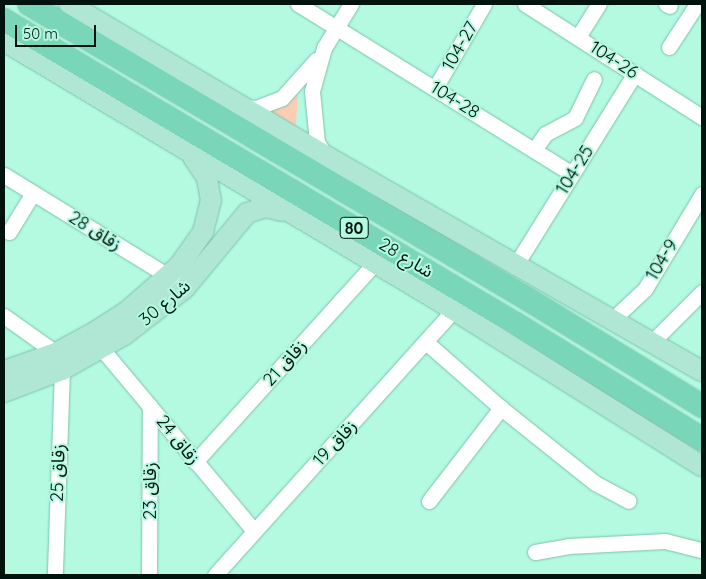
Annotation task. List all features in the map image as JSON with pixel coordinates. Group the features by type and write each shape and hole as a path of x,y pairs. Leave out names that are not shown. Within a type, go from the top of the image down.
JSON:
{"highway":[{"name":"شارع 28","path":"42,7 385,203 529,300 702,406"},
{"name":"شارع 28","path":"4,20 19,43 360,243 516,324 702,439"},
{"path":"516,324 529,300"}],"main road":[{"path":"69,4 326,156 385,203 515,266 653,341 702,371"},
{"path":"19,43 189,152 306,222 360,243 375,263 454,310 702,466"},
{"name":"شارع 30","path":"4,392 59,362 126,312 169,276 197,244 209,214 211,189 207,178 189,152"},
{"name":"شارع 30","path":"4,371 59,362 102,350 151,317 185,288 237,222 256,208 274,208 306,222"}],"street":[{"name":"104-28","path":"298,4 572,174"},
{"path":"243,106 256,108 282,98 297,84 324,48 351,4"},
{"name":"104-27","path":"435,88 484,4"},
{"name":"104-26","path":"525,4 702,117"},
{"path":"578,37 599,4"},
{"path":"669,47 696,4"},
{"path":"324,48 316,67 312,101 316,142 326,156"},
{"name":"104-25","path":"515,266 634,73"},
{"path":"534,150 544,134 575,118 594,78"},
{"name":"زقاق 28","path":"4,175 169,276 185,288"},
{"path":"9,232 33,194"},
{"name":"104-9","path":"613,320 645,289 702,194"},
{"name":"زقاق 21","path":"195,462 375,263"},
{"path":"653,341 702,292"},
{"name":"زقاق 19","path":"215,575 427,343 454,310"},
{"path":"4,316 59,362"},
{"path":"427,343 501,408 596,483 629,501"},
{"name":"زقاق 24","path":"102,350 254,532"},
{"name":"زقاق 25","path":"55,575 59,362"},
{"name":"زقاق 23","path":"150,406 150,575"},
{"path":"428,501 501,408"},
{"path":"535,552 568,546 665,541 702,550"}],"shaded area":[{"path":"298,94 294,153 248,126"}]}
